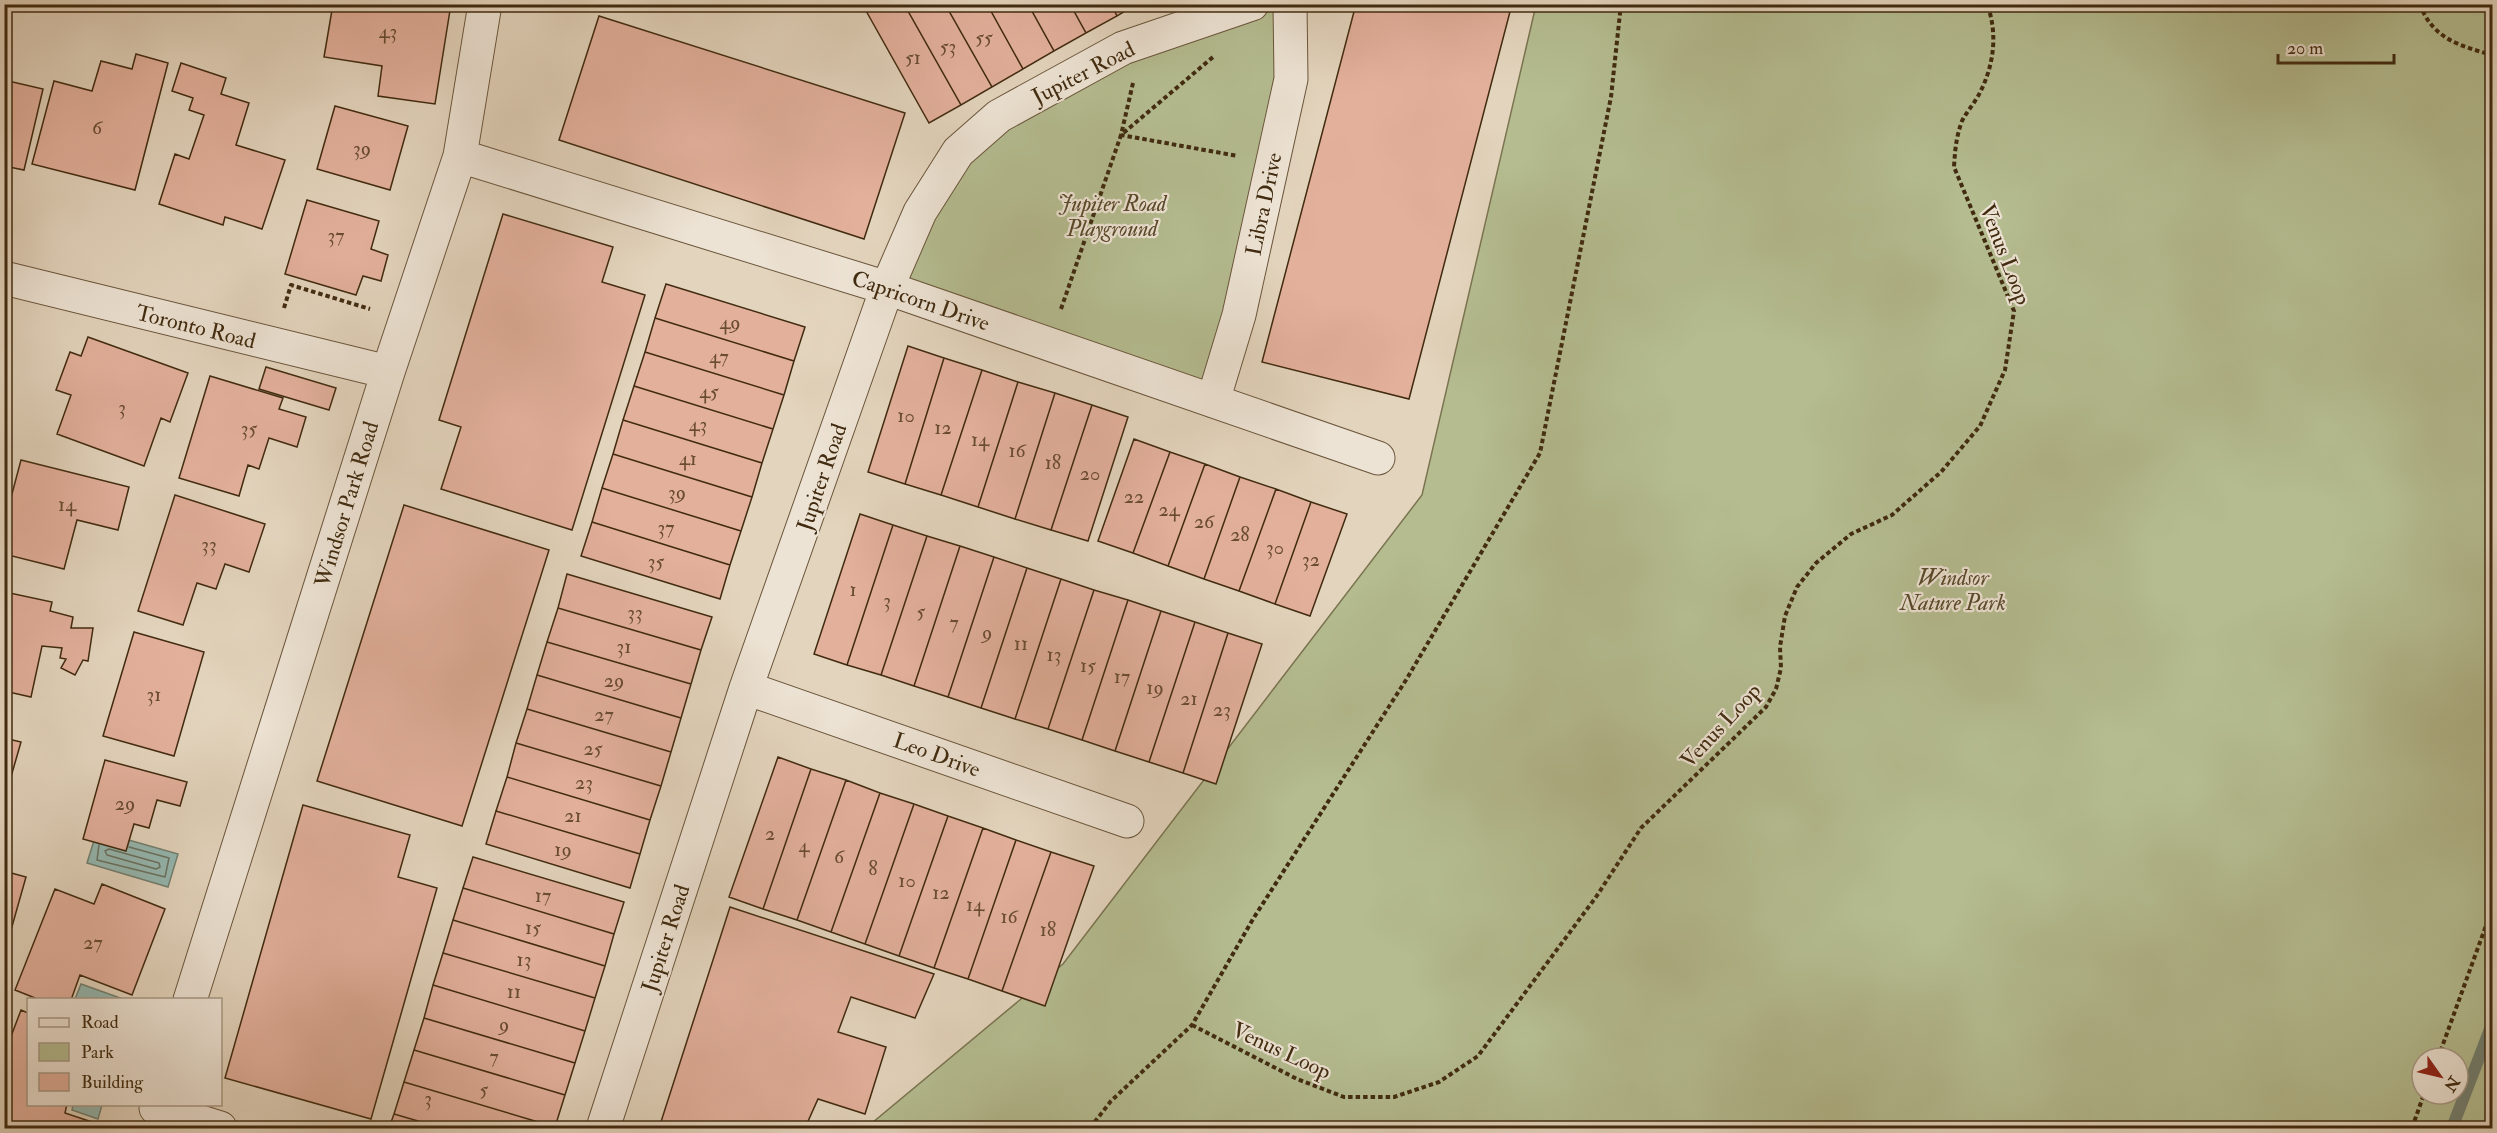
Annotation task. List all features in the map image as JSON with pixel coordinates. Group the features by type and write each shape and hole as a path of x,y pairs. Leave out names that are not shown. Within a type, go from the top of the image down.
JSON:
{"street":[{"name":"Windsor Park Road","path":"190,998 388,372 460,156 485,4"},
{"name":"Jupiter Road","path":"603,1128 747,688 888,288 920,212 958,152 999,116 1123,48 1252,4"},
{"name":"Libra Drive","path":"1213,401 1239,315 1291,80 1290,4"},
{"name":"Capricorn Drive","path":"460,156 888,288 1378,458"},
{"name":"Toronto Road","path":"4,278 388,372"},
{"name":"Leo Drive","path":"747,688 1127,821"},
{"path":"154,1114 220,1128"}],"path":[{"path":"1090,1128 1111,1101 1192,1025 1253,919 1406,680 1540,453 1611,97 1621,4"},
{"name":"Venus Loop","path":"1192,1025 1297,1079 1344,1096 1394,1097 1438,1082 1478,1056 1596,897 1641,828 1766,706 1776,689 1781,668 1780,647 1785,616 1797,587 1816,563 1851,534 1892,515 1941,472 1980,426 2005,370 2014,311 1954,167 1955,142 1963,119 1989,72 1994,44 1992,16 1988,4"},
{"path":"2420,4 2433,28 2447,40 2493,55"},
{"path":"1061,309 1121,135 1134,80 1123,48"},
{"path":"1121,135 1221,51"},
{"path":"1121,135 1272,162"},
{"path":"272,345 291,285 373,310"},
{"path":"2442,1046 2493,909"},
{"path":"2412,1128 2420,1106"}],"green space":[{"name":"Jupiter Road Playground","path":"1252,5 1289,5 1213,401 888,288 999,116"},
{"name":"Windsor Nature Park","path":"1536,5 2492,5 2492,1128 866,1128 1063,964 1422,495"}],"water":[{"path":"97,831 178,854 168,887 87,863"},
{"path":"81,984 120,998 75,998"},
{"path":"73,1106 102,1106 98,1119 72,1110"}],"building":[{"path":"333,4 451,4 435,104 378,96 382,66 324,57"},
{"path":"872,4 904,4 961,105 929,123 865,9"},
{"path":"904,4 945,4 992,87 961,105"},
{"path":"945,4 987,4 1023,69 992,87"},
{"path":"987,4 1028,4 1054,51 1023,69"},
{"path":"1028,4 1070,4 1086,33 1054,51"},
{"path":"1070,4 1111,4 1117,16 1086,33"},
{"path":"1111,4 1137,4 1117,16"},
{"path":"1356,4 1512,4 1409,399 1262,362"},
{"path":"599,16 905,113 864,239 559,140"},
{"path":"136,54 168,63 135,190 32,164 54,81 92,91 101,61 132,69"},
{"path":"181,63 226,78 221,94 249,103 236,145 285,160 262,229 225,217 223,225 159,204 175,154 189,159 204,115 189,110 193,98 172,91"},
{"path":"4,80 43,89 24,170 4,166"},
{"path":"335,106 408,126 390,190 317,169"},
{"path":"307,200 379,221 371,249 388,255 381,281 363,276 356,295 285,274"},
{"path":"503,214 613,247 602,282 645,295 572,530 441,489 461,427 439,420"},
{"path":"666,284 805,327 794,361 655,318"},
{"path":"655,318 794,361 784,395 645,352"},
{"path":"88,337 188,373 170,422 161,418 144,466 57,434 71,395 56,390 70,352 81,356"},
{"path":"908,346 944,358 905,484 868,472"},
{"path":"645,352 784,395 773,429 634,386"},
{"path":"944,358 982,370 941,495 905,484"},
{"path":"266,367 336,388 329,410 259,389"},
{"path":"982,370 1018,382 978,507 941,495"},
{"path":"210,376 283,398 279,409 306,417 297,447 269,438 259,469 248,465 239,496 179,478"},
{"path":"1018,382 1055,393 1015,519 978,507"},
{"path":"634,386 773,429 762,463 623,420"},
{"path":"1055,393 1092,405 1051,530 1015,519"},
{"path":"1092,405 1128,417 1088,541 1051,530"},
{"path":"623,420 762,463 752,497 613,454"},
{"path":"1134,439 1170,452 1133,553 1098,541"},
{"path":"1170,452 1205,464 1168,566 1133,553"},
{"path":"613,454 752,497 741,531 602,488"},
{"path":"21,460 129,487 118,530 77,520 64,569 4,554 4,524"},
{"path":"1205,464 1240,477 1204,579 1168,566"},
{"path":"1240,477 1276,489 1239,591 1204,579"},
{"path":"602,488 741,531 730,565 592,522"},
{"path":"1276,489 1311,502 1275,604 1239,591"},
{"path":"175,495 265,524 249,572 225,564 216,589 197,583 183,625 138,611"},
{"path":"1311,502 1347,514 1310,616 1275,604"},
{"path":"404,505 549,550 462,826 317,781"},
{"path":"860,514 893,525 847,665 814,654"},
{"path":"592,522 730,565 720,599 581,556"},
{"path":"893,525 927,536 881,675 847,665"},
{"path":"927,536 960,546 914,686 881,675"},
{"path":"960,546 994,557 948,697 914,686"},
{"path":"994,557 1027,568 981,708 948,697"},
{"path":"1027,568 1061,579 1015,719 981,708"},
{"path":"567,574 712,617 701,650 558,608"},
{"path":"1061,579 1094,590 1048,729 1015,719"},
{"path":"1094,590 1128,600 1082,740 1048,729"},
{"path":"5,592 52,602 50,611 73,617 71,628 93,628 88,661 83,660 75,675 61,668 66,659 60,658 62,648 42,646 31,697 4,691"},
{"path":"1128,600 1161,611 1115,751 1082,740"},
{"path":"558,608 701,650 691,684 547,642"},
{"path":"1161,611 1195,622 1149,762 1115,751"},
{"path":"1195,622 1228,633 1183,773 1149,762"},
{"path":"134,632 204,652 174,756 103,736"},
{"path":"1228,633 1262,644 1216,784 1183,773"},
{"path":"547,642 691,684 681,718 537,675"},
{"path":"537,675 681,718 671,752 527,709"},
{"path":"527,709 671,752 661,786 516,743"},
{"path":"4,738 21,742 4,801"},
{"path":"516,743 661,786 650,820 507,777"},
{"path":"778,757 811,769 763,909 729,897"},
{"path":"105,760 187,782 180,806 157,800 149,828 134,824 126,851 83,839"},
{"path":"811,769 846,780 797,920 763,909"},
{"path":"507,777 650,820 640,854 496,811"},
{"path":"846,780 880,793 831,932 797,920"},
{"path":"880,793 914,804 865,944 831,932"},
{"path":"914,804 948,816 899,956 865,944"},
{"path":"303,805 410,835 398,877 437,888 371,1119 225,1078"},
{"path":"496,811 640,854 630,888 486,844"},
{"path":"948,816 983,828 934,968 899,956"},
{"path":"983,828 1016,840 968,979 934,968"},
{"path":"1016,840 1051,852 1002,991 968,979"},
{"path":"1051,852 1094,866 1045,1006 1002,991"},
{"path":"473,857 624,902 614,934 463,888"},
{"path":"4,871 26,877 11,930 4,928"},
{"path":"102,884 165,909 132,995 80,975 72,998 35,998 15,990 55,889 94,904"},
{"path":"463,888 614,934 605,966 453,920"},
{"path":"730,907 934,974 915,1018 851,997 838,1032 886,1047 865,1114 818,1099 805,1128 659,1128"},
{"path":"453,920 605,966 595,998 443,953"},
{"path":"443,953 595,998 585,1031 433,985"},
{"path":"433,985 585,1031 575,1063 424,1018"},
{"path":"21,1010 27,1013 27,1106 67,1106 65,1113 110,1128 4,1128 4,1055"},
{"path":"424,1018 575,1063 565,1095 414,1050"},
{"path":"414,1050 565,1095 555,1127 404,1082"},
{"path":"404,1082 555,1127 442,1128 394,1114"},
{"path":"394,1114 442,1128 389,1128"}],"waterway":[{"path":"2452,1128 2492,1024"}]}
